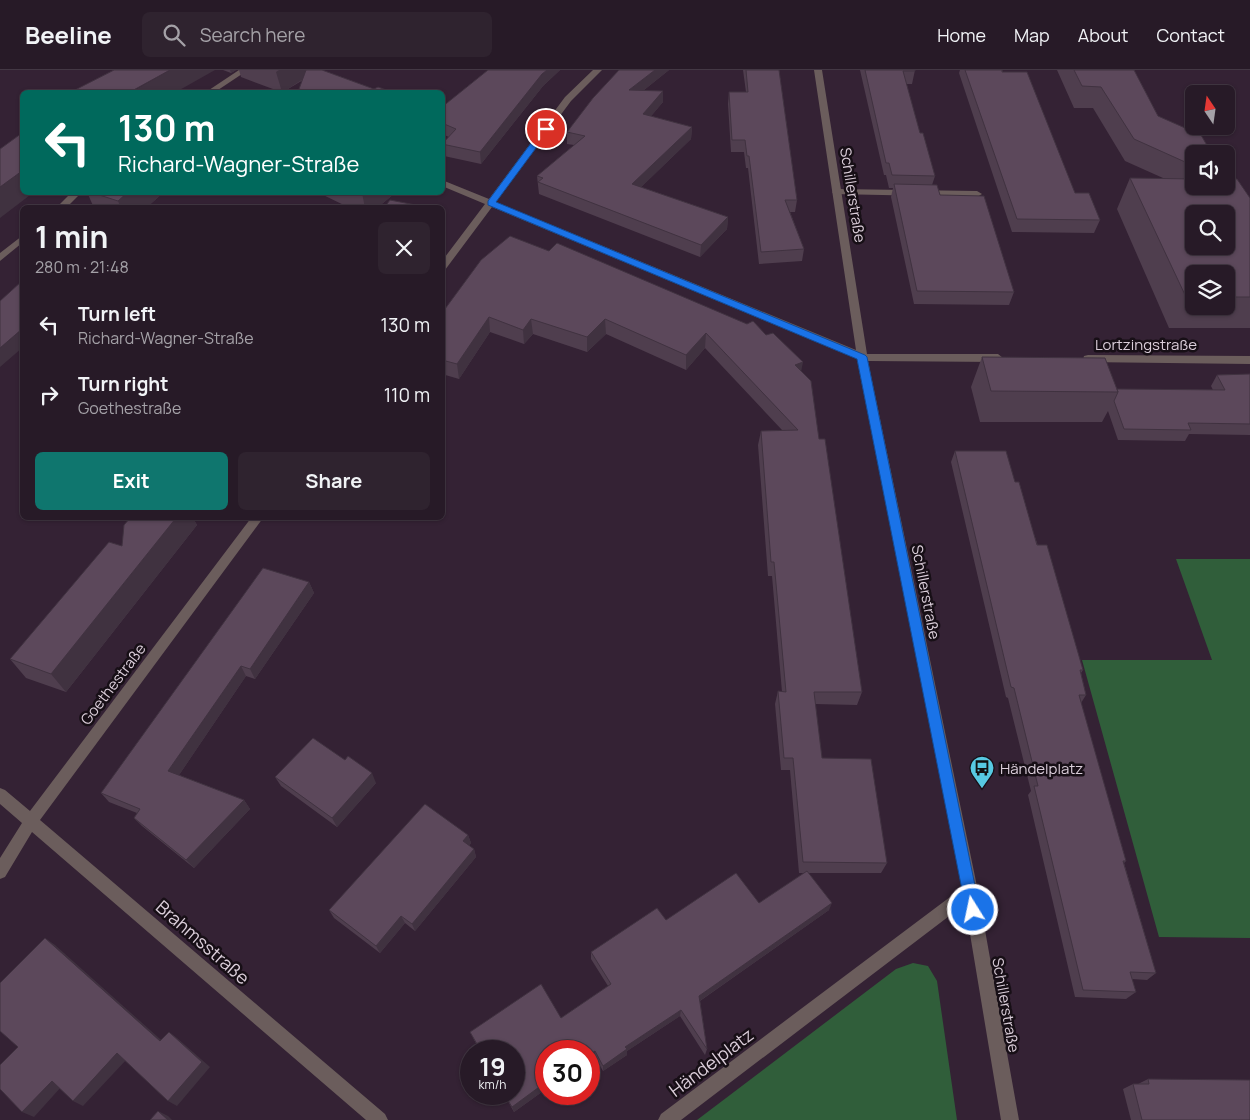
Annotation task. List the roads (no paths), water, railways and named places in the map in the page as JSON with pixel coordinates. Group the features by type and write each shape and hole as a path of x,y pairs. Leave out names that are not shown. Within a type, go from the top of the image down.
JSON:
{"street":[{"path":"215,90 244,70"},
{"path":"445,264 568,99 598,70"},
{"name":"Schillerstraße","path":"818,70 862,357 970,891 1010,1120"},
{"path":"445,184 862,357 1009,358"},
{"path":"837,192 977,194"},
{"path":"63,205 75,195"},
{"path":"0,258 20,241"},
{"name":"Lortzingstraße","path":"1077,359 1250,360"},
{"name":"Goethestraße","path":"0,872 31,821 256,520"},
{"name":"Brahmsstraße","path":"0,794 379,1120"},
{"name":"Händelplatz","path":"667,1120 970,891"}],"place":[{"name":"Händelplatz","path":"982,789"}]}
